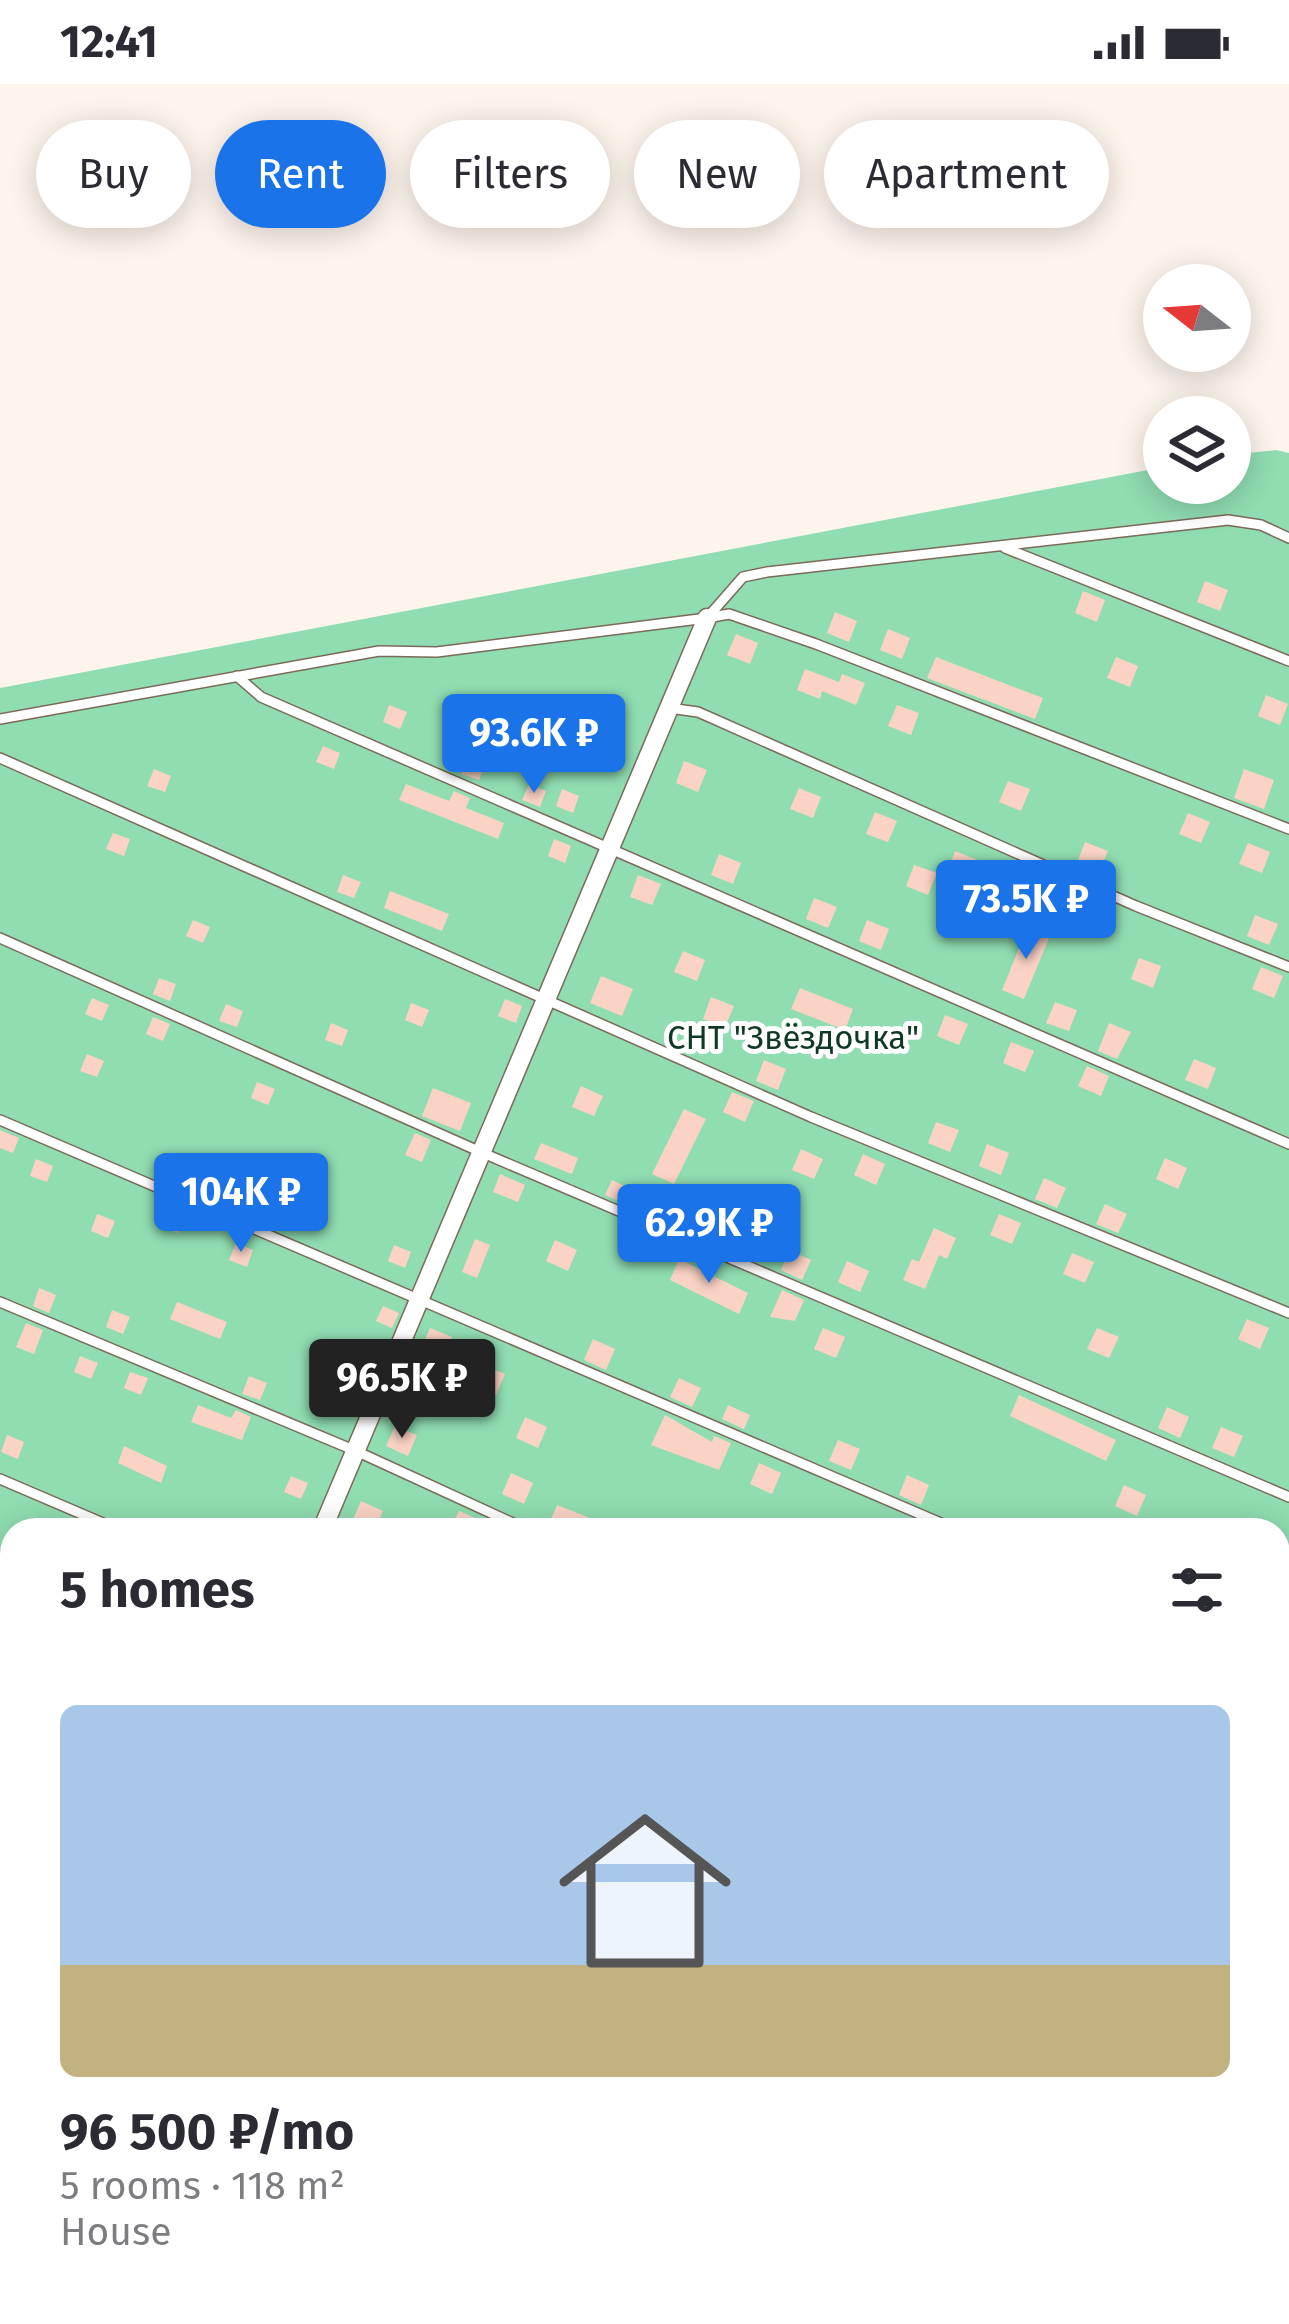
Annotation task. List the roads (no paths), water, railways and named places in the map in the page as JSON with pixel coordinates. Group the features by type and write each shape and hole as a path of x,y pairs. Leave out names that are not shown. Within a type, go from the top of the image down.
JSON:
{"street":[{"path":"327,1518 707,618"}],"lane":[{"path":"707,618 743,578 1228,520 1261,525 1289,538"},
{"path":"1005,548 1289,661"},
{"path":"0,719 380,651 437,652 729,614 1289,830"},
{"path":"237,676 261,697 1289,1144"},
{"path":"669,708 698,712 1136,906 1289,967"},
{"path":"0,758 811,1117 1289,1313"},
{"path":"0,938 483,1153 1289,1497"},
{"path":"0,1120 929,1518"},
{"path":"0,1302 356,1450 502,1518"},
{"path":"0,1479 91,1518"}],"park label":[{"name":"СНТ \"Звёздочка\"","path":"793,1037"}]}
